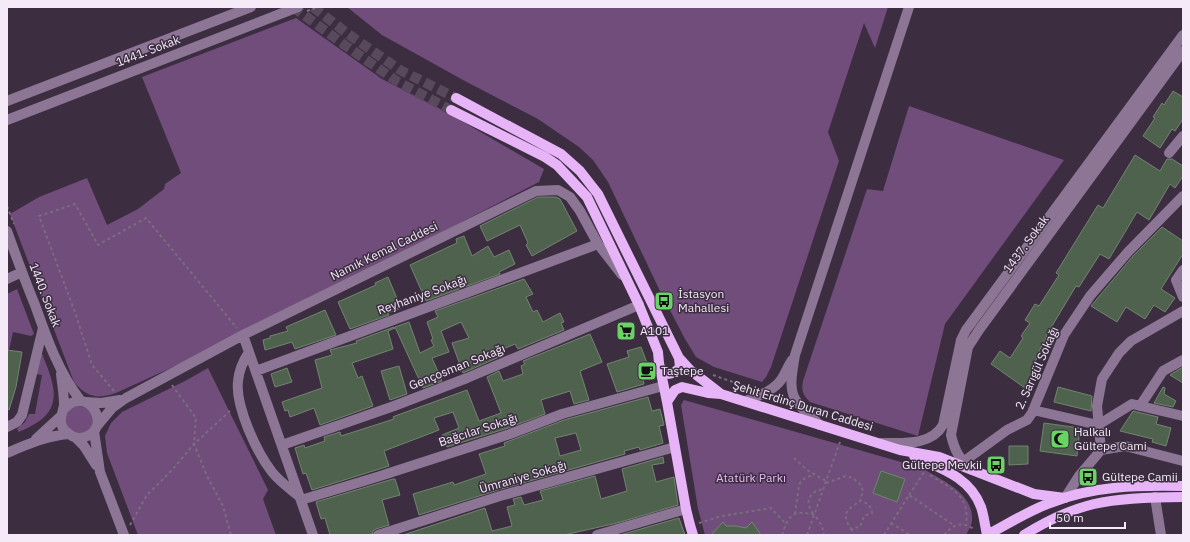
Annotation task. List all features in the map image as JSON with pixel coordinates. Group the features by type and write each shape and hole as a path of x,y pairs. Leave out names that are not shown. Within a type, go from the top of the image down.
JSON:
{"main road":[{"name":"Şehit Erdinç Duran Caddesi","path":"456,98 561,154 580,171 598,194 679,358 690,370 721,394 879,442 900,450 939,457 1034,494 1065,498"},
{"path":"451,110 545,157 557,165 587,198 639,305 658,352 686,509 692,530"},
{"path":"659,363 664,373 675,373 680,367 679,358"},
{"path":"667,402 675,390 682,387 708,393 721,394"},
{"path":"900,450 948,472 967,484 973,491 981,506 987,535 1043,506 1081,493 1126,487 1183,486"},
{"path":"1024,535 1041,524 1068,512 1095,504 1155,497 1183,497"}],"street":[{"name":"1441. Sokak","path":"7,101 238,10 251,7"},
{"name":"1441. Sokak","path":"7,120 298,7"},
{"path":"820,425 800,408 794,399 790,386 795,355 909,7"},
{"path":"879,442 907,443 926,439 939,432 943,425 961,340 966,330 1183,34"},
{"name":"1437. Sokak","path":"972,470 963,462 954,448 951,435 968,347 1183,51"},
{"path":"1169,153 1183,136"},
{"name":"Namık Kemal Caddesi","path":"126,398 243,335 536,191 558,190 570,197 580,211 598,244"},
{"name":"2. Sarıgül Sokağı","path":"963,462 1007,430 1027,420 1033,410 1064,335 1090,296 1128,252 1183,196"},
{"name":"1440. Sokak","path":"11,230 22,272 60,368"},
{"path":"598,244 629,284"},
{"name":"Reyhaniye Sokağı","path":"256,371 598,244"},
{"path":"1183,270 1176,280 1183,297"},
{"path":"7,279 22,272"},
{"name":"Gençosman Sokağı","path":"282,445 394,406 467,378 639,305"},
{"path":"1101,450 1097,406 1102,379 1119,353 1131,341 1183,311"},
{"path":"7,427 16,422 22,415 43,328"},
{"path":"243,335 313,535"},
{"path":"249,352 241,365 238,382 240,400 245,421 258,451 272,473 300,498"},
{"path":"746,401 768,391 776,385 781,380 795,355"},
{"path":"1140,406 1164,371 1183,360"},
{"path":"60,368 70,386 83,402 94,408 97,414 95,428 100,472"},
{"path":"60,368 64,394 62,413 63,428 87,450 100,472 124,535"},
{"name":"Bağcılar Sokağı","path":"300,498 377,477 510,434 562,414 663,386"},
{"path":"33,442 72,402 102,403 126,398"},
{"path":"7,453 48,437 83,437 95,428 112,408 126,398"},
{"path":"1033,410 1098,425 1132,404 1183,416"},
{"path":"1065,498 1079,476 1101,450 1125,446 1183,461"},
{"name":"Ümraniye Sokağı","path":"378,535 500,496 675,447"},
{"path":"1155,497 1161,535"},
{"path":"597,535 686,509"}],"path":[{"path":"112,395 116,393 92,365 75,312 39,216 76,204 98,246 146,218 243,335"},
{"path":"7,206 11,230"},
{"path":"708,373 752,388 758,386"},
{"path":"172,384 196,418 194,444 207,476 223,506 231,535"},
{"path":"130,526 147,495 173,469 194,444 230,411"},
{"path":"807,535 843,432"},
{"path":"794,458 807,470 826,482"},
{"path":"884,535 924,471 956,492 962,498 967,510 966,525"},
{"path":"795,515 799,485 802,480 814,474"},
{"path":"826,482 846,476 853,478 860,484 863,491 860,501 846,511 845,516 847,523 852,530"},
{"path":"824,489 815,490 810,496 808,504 822,526 824,535"},
{"path":"909,495 955,526"},
{"path":"850,535 854,528 860,527 864,516 872,513 871,507 867,503 860,501"},
{"path":"692,530 722,516 771,508 786,524"},
{"path":"782,535 791,516 800,512 814,514"},
{"path":"891,523 910,535"},
{"path":"944,535 949,529 955,526 966,525 974,529"}],"green space":[{"path":"347,7 888,7 875,48 864,23 828,132 839,161 771,367 762,382 714,367 696,357 660,291 608,182 593,160 579,147 538,119 463,80 382,35"},
{"path":"296,18 382,79 448,113 544,169 539,182 243,335 116,393 104,396 93,396 88,394 74,382 10,214 39,197 87,178 107,225 138,209 164,189 165,184 181,173 142,77"},
{"path":"909,106 1064,160 945,324 918,436 810,402 802,390 803,381 867,189 883,191"},
{"path":"17,289 34,334 31,336 13,332 9,350 7,350 7,294"},
{"path":"41,351 53,388 54,398 52,406 47,414 38,422 19,432 17,429 25,422 29,414 35,414 42,375 36,374"},
{"path":"208,368 268,490 263,499 276,535 138,535 107,453 105,436 111,423 122,412"},
{"name":"Atatürk Parkı","path":"684,400 922,468 955,488 968,502 972,520 970,528 966,535 705,535 698,509 681,405"},
{"path":"79,406 89,410 93,420 89,430 79,434 69,430 65,420 69,410"}],"building":[{"path":"1173,91 1183,97 1183,119 1175,131 1172,129 1160,148 1143,136 1155,118 1153,117 1162,103 1164,105"},
{"path":"1135,155 1160,171 1167,159 1172,159 1183,166 1183,176 1175,188 1170,184 1149,220 1137,212 1109,259 1100,254 1079,287 1076,286 1046,336 1047,337 1039,351 1041,352 1031,368 1036,372 1025,388 991,364 1000,351 1010,358 1023,338 1021,336 1030,323 1025,320 1035,304 1039,306 1059,275 1056,273 1098,205 1103,208"},
{"path":"538,197 556,197 560,199 577,231 532,256 526,245 528,243 520,225 487,241 480,226"},
{"path":"1162,227 1183,241 1183,254 1161,289 1175,298 1165,312 1154,305 1145,319 1126,307 1117,322 1091,306 1133,256"},
{"path":"464,236 472,256 488,246 494,257 509,250 515,264 499,272 500,274 426,301 410,265 457,243 456,239"},
{"path":"388,277 401,308 388,313 389,315 350,329 338,302 376,285 375,283"},
{"path":"524,279 533,294 526,297 533,312 537,310 543,322 560,313 564,322 561,323 564,330 518,349 515,344 496,352 499,357 463,373 452,343 469,338 461,322 441,331 449,352 432,358 442,381 423,388 395,327 409,322 420,353 434,346 427,322 438,317 435,311"},
{"path":"325,310 336,335 295,349 292,342 265,350 263,340 270,338 270,336 288,331 286,327"},
{"path":"394,327 395,328 388,331 393,349 352,363 358,378 362,376 373,406 320,425 314,408 290,417 288,410 285,411 282,402 322,388 315,360 332,355 330,350 357,343 356,341"},
{"path":"590,334 602,362 580,371 589,400 574,404 570,391 541,400 545,414 508,428 447,447 442,435 459,428 453,412 434,418 439,430 384,451 389,466 312,490 306,473 303,474 295,448 304,445 305,448 325,441 324,437 340,432 341,436 394,419 393,417 395,416 467,390 479,421 501,413 487,377 499,371 503,381 523,374 521,366 525,364 523,361"},
{"path":"641,347 652,376 643,379 644,384 617,392 607,364 629,357 627,351"},
{"path":"7,350 22,352 16,387 9,410 7,409"},
{"path":"399,366 407,394 390,400 381,371"},
{"path":"1183,367 1183,383 1170,375"},
{"path":"287,368 292,382 275,387 271,374"},
{"path":"1058,387 1092,396 1091,411 1054,402"},
{"path":"1163,387 1165,388 1164,394 1176,401 1173,407 1154,403"},
{"path":"648,397 652,411 660,409 664,425 659,426 663,443 640,450 639,447 624,451 625,454 498,490 419,515 413,494 453,482 454,485 486,474 479,454 505,446 504,443 564,420","holes":["576,433 581,450 560,456 555,438"]},
{"path":"1133,411 1158,417 1156,424 1171,428 1166,446 1152,442 1153,439 1120,431"},
{"name":"Halkalı Gültepe Cami","path":"1044,423 1080,428 1077,456 1040,451"},
{"path":"1009,446 1028,446 1028,464 1009,465"},
{"path":"663,457 664,463 652,465 656,482 674,477 678,505 617,523 564,535 403,535 485,508 492,531 512,526 507,507 515,505 513,499 521,497 524,505 543,500 540,491 595,476 601,499 627,491 622,469"},
{"path":"881,471 905,479 897,502 873,493"},
{"path":"395,479 400,495 382,500 389,525 376,529 373,531 372,535 330,535 325,518 321,519 316,502"},
{"path":"679,518 685,535 620,535"},
{"path":"723,522 726,526 746,528 752,522 761,535 711,535"}],"tunnel":[{"path":"293,7 398,82 451,110"},
{"path":"313,7 348,34 400,70 456,98"}],"place":[{"name":"İstasyon Mahallesi","path":"664,301"},
{"name":"A101","path":"626,331"},
{"name":"Taştepe","path":"647,371"},
{"name":"Halkalı Gültepe Cami","path":"1060,439"},
{"name":"Gültepe Mevkii","path":"996,465"},
{"name":"Gültepe Camii","path":"1088,477"}]}
